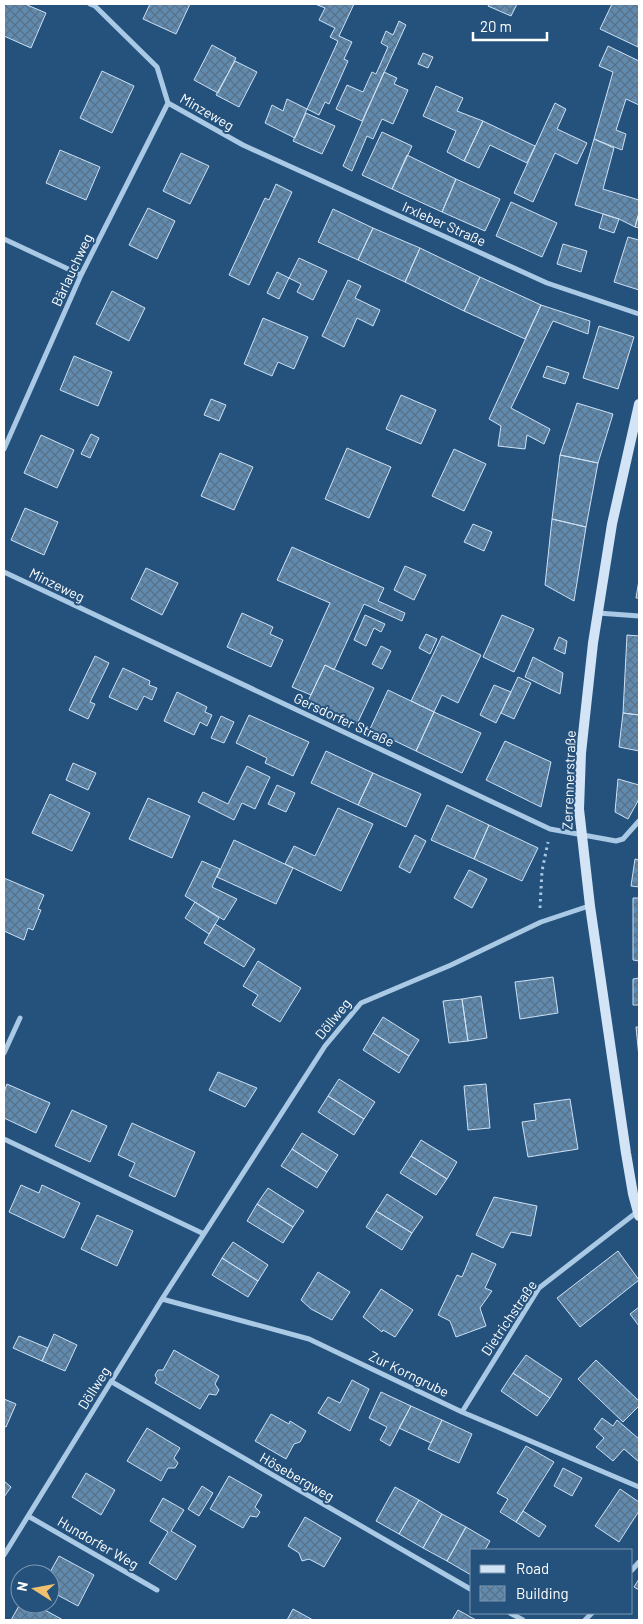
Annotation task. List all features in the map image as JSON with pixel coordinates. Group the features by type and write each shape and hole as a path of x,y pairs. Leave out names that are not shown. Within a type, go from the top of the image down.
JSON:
{"main road":[{"name":"Zerrennerstraße","path":"638,1214 630,1176 581,836 581,753 598,612 612,524 639,404"}],"street":[{"name":"Minzeweg","path":"90,4 95,6 157,67 168,103 243,145"},
{"name":"Bärlauchweg","path":"4,449 81,275 168,103"},
{"name":"Irxleber Straße","path":"243,145 547,283 639,314"},
{"path":"4,239 81,275"},
{"name":"Minzeweg","path":"4,572 101,619"},
{"path":"598,612 639,616"},
{"name":"Gersdorfer Straße","path":"101,619 550,829 581,836 618,841 639,820"},
{"name":"Döllweg","path":"4,1555 162,1299 325,1046 361,1002 451,965 541,922 590,906"},
{"path":"4,1053 20,1018"},
{"path":"4,1139 204,1234"},
{"name":"Dietrichstraße","path":"462,1412 539,1288 638,1214"},
{"name":"Zur Korngrube","path":"162,1299 309,1339 462,1412 639,1487"},
{"name":"Hösebergweg","path":"112,1382 470,1589"},
{"name":"Hundorfer Weg","path":"28,1516 157,1590"},
{"path":"512,1614 523,1620"}],"path":[{"path":"541,922 542,871 550,829"}],"building":[{"path":"4,4 25,4 46,13 31,48 4,36"},
{"path":"150,4 190,4 176,34 143,19"},
{"path":"315,4 354,4 339,36 352,42 344,59 348,61 329,104 325,102 319,115 307,109 338,41 330,37 335,28 319,20 325,8"},
{"path":"489,4 517,4 511,16 488,6"},
{"path":"612,4 639,4 638,47 600,29"},
{"path":"399,21 406,25 362,121 336,109 347,85 363,92 372,72 376,74 388,47 381,43 386,31 393,35"},
{"path":"212,45 236,58 218,93 194,80"},
{"path":"608,46 639,61 639,105 626,99 616,130 626,134 622,150 594,139 613,72 599,66"},
{"path":"423,53 433,57 428,68 418,64"},
{"path":"235,61 257,72 239,107 216,95"},
{"path":"102,71 134,86 112,133 80,118"},
{"path":"384,72 397,78 394,84 408,90 393,124 382,119 373,139 367,136 352,171 343,166"},
{"path":"436,86 463,98 457,111 483,121 464,161 447,152 456,131 423,116"},
{"path":"287,99 307,109 295,138 265,123 272,105 283,111"},
{"path":"555,103 566,109 557,129 587,143 577,164 555,153 533,202 514,193"},
{"path":"306,113 335,126 322,154 293,141"},
{"path":"483,121 535,146 527,163 490,145 479,168 464,161"},
{"path":"382,132 412,146 392,189 362,175"},
{"path":"594,139 614,148 603,189 639,200 639,213 635,227 619,219 575,205"},
{"path":"60,150 100,167 86,200 46,183"},
{"path":"181,153 209,166 190,204 163,191"},
{"path":"407,155 456,179 442,212 392,189"},
{"path":"456,179 500,199 485,231 442,212"},
{"path":"276,184 292,192 249,285 229,275 265,198 269,200"},
{"path":"511,202 557,223 542,257 496,236"},
{"path":"148,208 175,221 157,259 129,245"},
{"path":"333,209 373,228 358,260 318,242"},
{"path":"639,213 639,228 635,227"},
{"path":"603,214 619,219 614,233 599,228"},
{"path":"373,228 420,248 405,282 358,260"},
{"path":"628,237 639,240 639,290 614,282"},
{"path":"563,244 587,251 581,272 557,264"},
{"path":"420,248 480,277 464,311 405,282"},
{"path":"299,258 327,271 313,300 297,292 301,284 289,278"},
{"path":"277,272 289,278 279,299 267,293"},
{"path":"480,277 541,305 525,339 464,311"},
{"path":"348,280 361,286 355,298 380,310 373,326 357,318 344,347 322,336"},
{"path":"112,291 145,308 129,341 96,324"},
{"path":"541,305 590,321 588,334 553,321 511,408 550,429 544,444 527,435 525,449 498,446 501,426 489,419"},
{"path":"263,318 308,337 294,369 278,362 272,376 244,364"},
{"path":"599,326 634,337 618,389 583,378"},
{"path":"74,356 112,372 98,406 60,390"},
{"path":"547,366 569,373 565,384 543,377"},
{"path":"401,395 436,410 421,444 386,429"},
{"path":"211,399 226,405 219,421 204,415"},
{"path":"577,403 613,414 598,463 560,455"},
{"path":"91,434 99,438 90,458 81,454"},
{"path":"41,435 74,450 57,488 24,473"},
{"path":"347,448 391,467 369,518 325,499"},
{"path":"454,449 486,464 464,511 432,496"},
{"path":"220,453 253,467 234,510 201,496"},
{"path":"560,455 598,463 586,527 552,519"},
{"path":"25,508 58,522 44,555 11,540"},
{"path":"552,519 586,527 574,601 545,585"},
{"path":"473,524 492,532 484,551 464,542"},
{"path":"292,547 384,588 378,601 405,613 402,621 364,604 334,670 325,665 311,695 292,687 330,603 277,580"},
{"path":"405,566 426,575 414,600 394,590"},
{"path":"146,568 178,583 162,615 131,599"},
{"path":"639,580 639,598 636,598"},
{"path":"242,613 273,627 270,634 283,640 271,667 227,647"},
{"path":"365,615 385,624 381,632 374,628 366,646 354,640"},
{"path":"502,615 534,629 514,672 483,657"},
{"path":"426,634 437,639 430,654 419,648"},
{"path":"627,635 639,636 639,715 623,713"},
{"path":"442,636 481,655 458,703 442,695 434,712 411,701"},
{"path":"559,637 567,641 565,654 554,649"},
{"path":"381,646 391,651 382,669 372,664"},
{"path":"95,656 109,663 90,702 95,704 88,719 69,710"},
{"path":"533,657 563,673 560,694 525,677"},
{"path":"325,665 374,688 357,724 308,701"},
{"path":"123,668 150,681 149,685 157,688 152,700 144,696 137,710 109,697"},
{"path":"518,677 531,683 514,719 501,713"},
{"path":"494,685 511,692 496,723 480,715"},
{"path":"388,690 434,712 416,751 370,729"},
{"path":"177,692 207,707 205,712 212,715 207,726 200,722 194,735 164,721"},
{"path":"434,712 481,733 462,773 416,751"},
{"path":"623,713 639,715 639,751 619,747"},
{"path":"249,715 309,742 293,776 265,763 267,758 236,743"},
{"path":"221,716 234,722 224,743 211,738"},
{"path":"505,741 551,762 541,807 486,780"},
{"path":"326,751 373,773 358,805 311,783"},
{"path":"73,763 96,773 88,790 66,780"},
{"path":"247,766 270,777 255,809 242,803 234,820 198,802 203,792 228,804"},
{"path":"373,773 421,794 406,827 358,805"},
{"path":"618,779 639,785 639,799 628,819 615,812"},
{"path":"277,785 295,793 286,812 268,804"},
{"path":"50,794 90,813 72,851 32,833"},
{"path":"148,798 190,816 172,858 129,839"},
{"path":"447,805 489,825 474,859 431,840"},
{"path":"338,808 373,824 341,891 285,864 294,846 315,856"},
{"path":"489,825 538,848 522,881 474,859"},
{"path":"415,835 426,841 410,873 399,867"},
{"path":"234,840 293,868 276,904 217,877"},
{"path":"635,859 639,860 639,887 631,886"},
{"path":"202,861 220,869 212,887 237,899 224,920 185,896"},
{"path":"469,870 487,879 472,908 454,898"},
{"path":"4,878 44,895 38,909 41,910 33,930 28,928 24,940 4,931"},
{"path":"633,898 639,898 639,961 633,960"},
{"path":"195,902 219,918 209,934 185,918"},
{"path":"215,924 255,949 244,967 204,943"},
{"path":"258,961 301,988 280,1022 252,1005 258,995 243,986"},
{"path":"553,977 558,1013 520,1019 515,982"},
{"path":"639,978 639,1005 633,1005 633,979"},
{"path":"481,996 487,1038 468,1041 462,999"},
{"path":"462,999 468,1041 449,1043 443,1001"},
{"path":"383,1017 419,1040 409,1056 373,1033"},
{"path":"636,1027 639,1027 639,1057"},
{"path":"373,1033 409,1056 399,1073 363,1050"},
{"path":"218,1072 257,1088 245,1107 209,1090"},
{"path":"339,1079 375,1102 364,1119 328,1096"},
{"path":"7,1084 50,1103 36,1133 4,1118 4,1092"},
{"path":"486,1084 490,1128 468,1130 464,1086"},
{"path":"328,1096 364,1119 354,1135 318,1112"},
{"path":"570,1099 578,1149 528,1157 522,1122 536,1120 534,1104"},
{"path":"72,1110 107,1126 90,1162 55,1146"},
{"path":"132,1123 195,1152 175,1197 129,1176 135,1163 118,1155"},
{"path":"302,1133 338,1155 327,1172 292,1149"},
{"path":"421,1140 457,1162 447,1179 411,1156"},
{"path":"292,1149 327,1172 317,1188 281,1166"},
{"path":"411,1156 447,1179 436,1195 400,1173"},
{"path":"21,1185 39,1193 42,1185 80,1203 64,1238 9,1212"},
{"path":"268,1188 304,1211 293,1227 257,1204"},
{"path":"387,1194 423,1217 412,1233 376,1211"},
{"path":"494,1197 537,1206 531,1236 511,1232 503,1248 476,1235"},
{"path":"257,1204 293,1227 283,1243 247,1221"},
{"path":"376,1211 412,1233 402,1250 366,1227"},
{"path":"97,1215 133,1231 117,1266 81,1249"},
{"path":"233,1242 268,1265 258,1281 222,1258"},
{"path":"618,1251 639,1280 580,1327 557,1298"},
{"path":"472,1253 496,1264 485,1288 492,1291 480,1308 486,1326 456,1337 450,1321 438,1315 457,1275 462,1277"},
{"path":"222,1258 258,1281 248,1297 212,1275"},
{"path":"318,1272 350,1292 332,1320 311,1309 301,1300"},
{"path":"381,1289 413,1310 395,1337 383,1330 382,1332 363,1317"},
{"path":"639,1307 639,1326 630,1314"},
{"path":"54,1334 77,1345 65,1371 42,1361"},
{"path":"19,1336 48,1348 42,1361 13,1348"},
{"path":"174,1350 219,1376 215,1384 219,1390 216,1395 209,1394 200,1409 155,1383 157,1379 155,1375 158,1370 163,1370"},
{"path":"526,1355 562,1379 550,1398 513,1373"},
{"path":"596,1360 639,1401 639,1406 623,1422 578,1379"},
{"path":"513,1373 550,1398 537,1416 501,1391"},
{"path":"352,1380 369,1389 350,1431 318,1413 328,1397 340,1403"},
{"path":"381,1392 411,1406 390,1446 380,1440 387,1427 369,1418"},
{"path":"4,1399 16,1404 6,1427 4,1426"},
{"path":"411,1406 442,1420 431,1443 399,1428"},
{"path":"271,1414 289,1424 290,1421 306,1431 300,1442 294,1444 286,1459 255,1441"},
{"path":"602,1418 613,1426 617,1420 639,1439 639,1462 624,1449 613,1461 596,1447 604,1438 594,1429"},
{"path":"442,1420 472,1434 459,1463 428,1449"},
{"path":"147,1428 180,1448 174,1458 178,1463 175,1468 168,1468 161,1481 127,1461"},
{"path":"526,1446 554,1462 516,1522 500,1512 508,1499 497,1493"},
{"path":"563,1468 582,1478 572,1496 554,1486"},
{"path":"86,1473 115,1490 101,1515 72,1497"},
{"path":"229,1476 262,1495 255,1507 260,1512 257,1517 250,1516 243,1528 210,1509"},
{"path":"4,1481 11,1487 4,1497"},
{"path":"202,1486 213,1493 199,1516 188,1509"},
{"path":"395,1487 419,1500 399,1534 376,1521"},
{"path":"620,1489 639,1502 639,1511 619,1542 595,1526"},
{"path":"163,1498 184,1510 171,1531 196,1546 176,1580 149,1563 168,1532 150,1521"},
{"path":"419,1500 442,1514 423,1548 399,1534"},
{"path":"523,1511 546,1526 539,1537 516,1522"},
{"path":"442,1514 466,1527 447,1561 423,1548"},
{"path":"305,1517 341,1538 324,1567 309,1559 302,1561 299,1553 288,1546"},
{"path":"466,1527 490,1541 486,1549 470,1549 470,1574 447,1561"},
{"path":"59,1556 94,1575 78,1606 60,1596 60,1564 55,1564"},
{"path":"639,1579 639,1590 634,1587"},
{"path":"293,1609 313,1620 287,1620"},
{"path":"458,1610 476,1620 452,1620"},
{"path":"14,1614 52,1614 63,1620 11,1620"}]}
